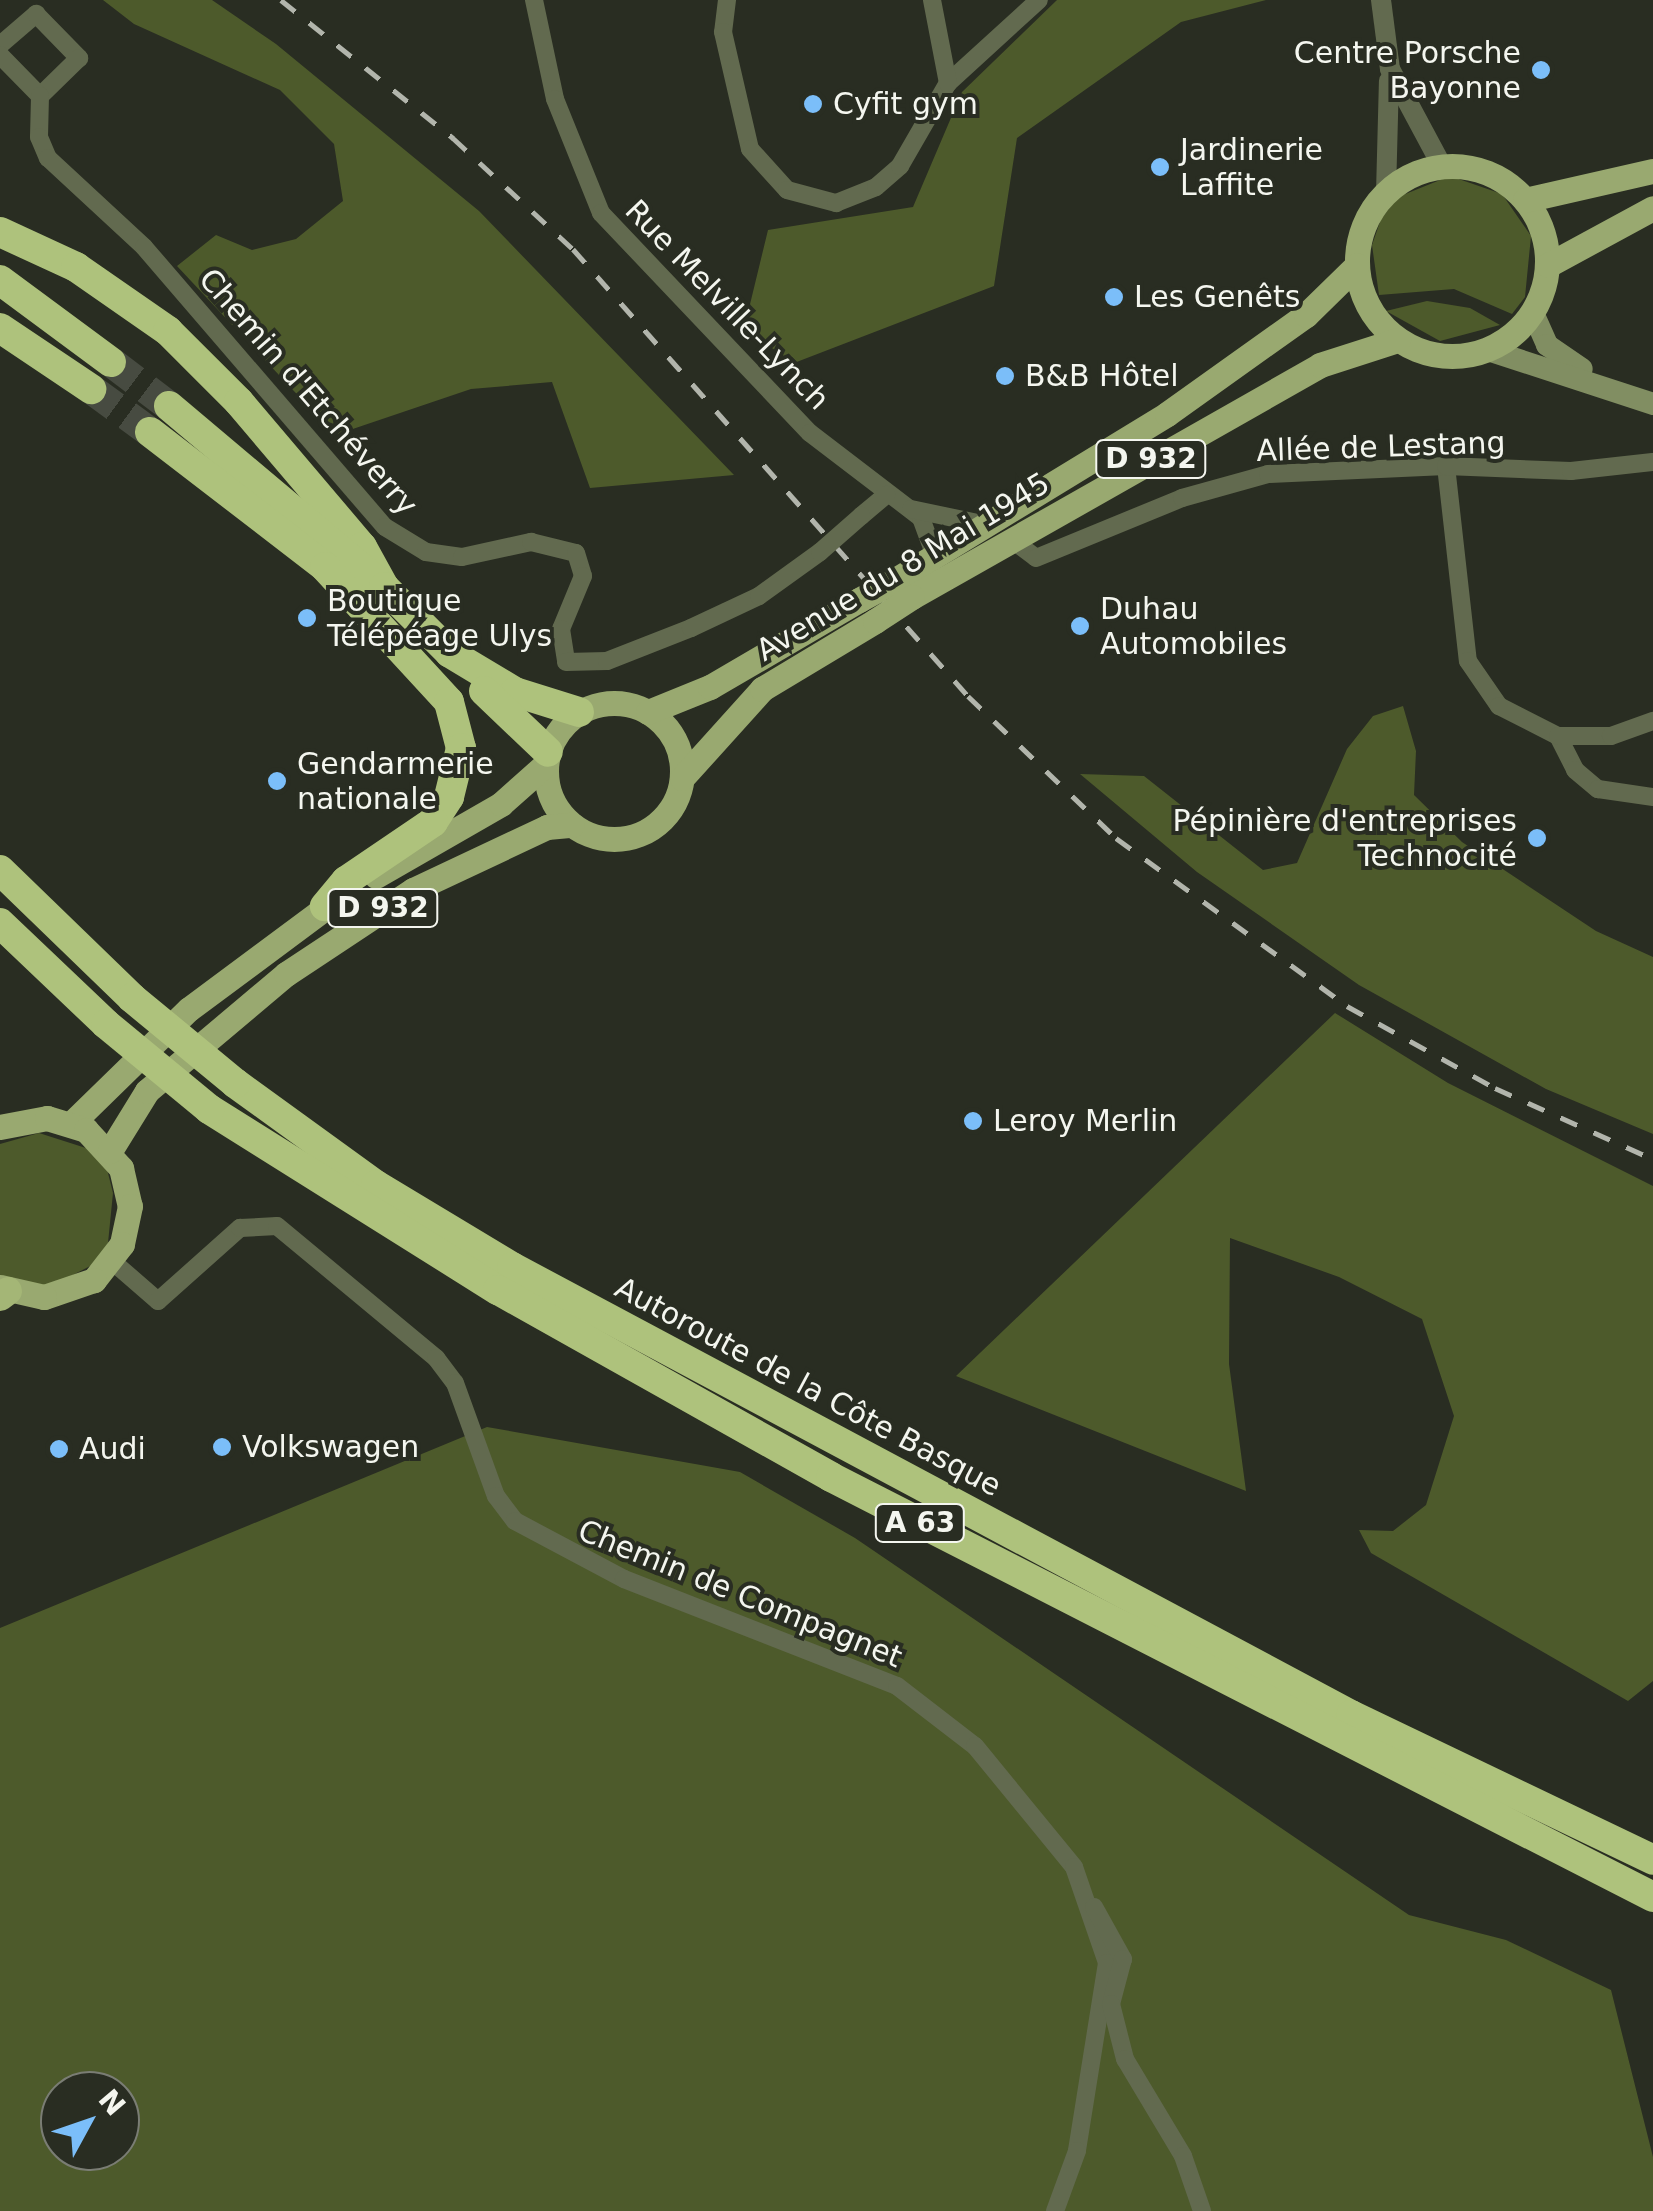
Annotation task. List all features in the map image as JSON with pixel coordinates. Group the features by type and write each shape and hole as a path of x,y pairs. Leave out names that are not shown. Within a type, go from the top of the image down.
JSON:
{"highway":[{"path":"0,232 76,267 168,331 251,416 362,548 384,587"},
{"path":"0,280 111,362"},
{"path":"0,328 91,390"},
{"path":"168,406 384,587 450,653 488,678 579,712"},
{"path":"150,432 325,567 378,619 449,702 458,769 432,822 346,881 324,906"},
{"path":"378,619 508,707 547,758"},
{"name":"Autoroute de la Côte Basque","path":"0,870 132,998 235,1084 376,1185 530,1277 1351,1714 1653,1860"},
{"name":"Autoroute de la Côte Basque","path":"0,922 106,1024 209,1109 482,1281 832,1477 1653,1897"}],"main road":[{"path":"1488,350 1532,313 1548,266 1525,200 1492,175 1442,166 1386,193 1364,226 1357,265 1371,309 1398,340 1426,354 1488,350 1653,404"},
{"path":"1525,200 1653,171"},
{"path":"1548,266 1653,208"},
{"name":"Avenue du 8 Mai 1945","path":"905,588 935,556 1233,369 1325,300 1357,265"},
{"path":"1532,313 1547,345 1566,362 1653,404"},
{"name":"Avenue du 8 Mai 1945","path":"648,712 710,686 1011,539 1320,365 1398,340"},
{"name":"Avenue du 8 Mai 1945","path":"682,778 762,689 867,610"},
{"path":"614,702 648,712 678,747 682,778 666,815 650,829 614,839 572,825 551,798 547,758 579,712 614,702"},
{"name":"D 932","path":"72,1124 189,1009 324,906 500,804 547,758"},
{"name":"D 932","path":"110,1152 147,1091 286,974 413,890 547,828 572,825"},
{"path":"0,1127 47,1118 72,1124 110,1152 130,1206 112,1261 70,1292 3,1292"}],"street":[{"name":"Rue Melville-Lynch","path":"534,0 554,99 580,171 628,249 810,433 886,495 911,509 987,526"},
{"path":"727,0 723,32 750,149 787,190 811,200 853,200 876,187 924,134 948,84 1039,0"},
{"path":"932,0 948,84"},
{"path":"1381,0 1390,69 1386,193"},
{"path":"0,44 31,7 80,58 40,96 0,55"},
{"path":"1390,69 1442,166"},
{"name":"Chemin d'Etchéverry","path":"40,96 39,138 48,158 144,246 385,527 426,552 462,557 531,542 576,553 583,576 561,629 566,662 606,661 759,596 820,552 886,495"},
{"name":"Allée de Lestang","path":"1011,539 1036,558 1182,498 1268,474 1446,466 1571,471 1653,462"},
{"path":"1446,466 1468,661 1499,706 1558,736 1611,736 1653,721"},
{"path":"911,509 928,529 935,556"},
{"path":"1558,736 1575,770 1598,789 1653,797"},
{"name":"Chemin de Compagnet","path":"112,1261 158,1301 240,1228 277,1226 436,1358 456,1383 496,1496 514,1521 607,1571 897,1686 934,1708 1029,1806 1091,1904 1110,1926 1123,1958 1112,2004 1125,2059 1183,2156 1202,2211"},
{"name":"Chemin de Compagnet","path":"1055,2211 1077,2150 1107,1963 1091,1904"}],"green space":[{"path":"103,0 212,0 276,44 479,211 734,475 590,488 552,382 471,389 335,435 177,266 216,235 252,250 296,239 343,201 334,144 280,90 134,24"},
{"path":"1057,0 1266,0 1181,22 1017,138 994,286 794,363 744,329 768,230 913,207 962,92"},
{"path":"1450,176 1502,194 1531,236 1525,297 1512,314 1454,289 1379,295 1372,245 1381,219 1398,197"},
{"path":"1427,301 1470,308 1500,325 1440,341 1386,311"},
{"path":"1403,706 1416,751 1414,795 1462,842 1596,931 1653,957 1653,1134 1546,1089 1359,985 1197,872 1080,774 1144,776 1263,870 1297,863 1347,749 1373,716"},
{"path":"1335,1013 1448,1083 1653,1186 1653,1681 1628,1701 1371,1553 1359,1530 1393,1531 1426,1505 1454,1416 1422,1319 1339,1277 1230,1238 1229,1364 1246,1491 956,1376"},
{"path":"39,1133 89,1149 106,1165 113,1193 108,1243 94,1264 50,1287 0,1277 0,1144"},
{"path":"487,1427 740,1472 855,1538 1409,1915 1506,1940 1611,1990 1653,2157 1653,2211 0,2211 0,1628"}],"tunnel":[{"path":"111,362 169,406"},
{"path":"91,389 150,432"}],"railway":[{"path":"281,0 453,138 573,249 968,696 1116,838 1347,1006 1495,1088 1653,1159"}],"place":[{"name":"Centre Porsche Bayonne","path":"1541,70"},
{"name":"Cyfit gym","path":"813,104"},
{"name":"Jardinerie Laffite","path":"1160,167"},
{"name":"Les Genêts","path":"1114,297"},
{"name":"B&B Hôtel","path":"1005,376"},
{"name":"Boutique Télépéage Ulys","path":"307,618"},
{"name":"Duhau Automobiles","path":"1080,626"},
{"name":"Gendarmerie nationale","path":"277,781"},
{"name":"Pépinière d'entreprises Technocité","path":"1537,838"},
{"name":"Leroy Merlin","path":"973,1121"},
{"name":"Volkswagen","path":"222,1447"},
{"name":"Audi","path":"59,1449"}]}
